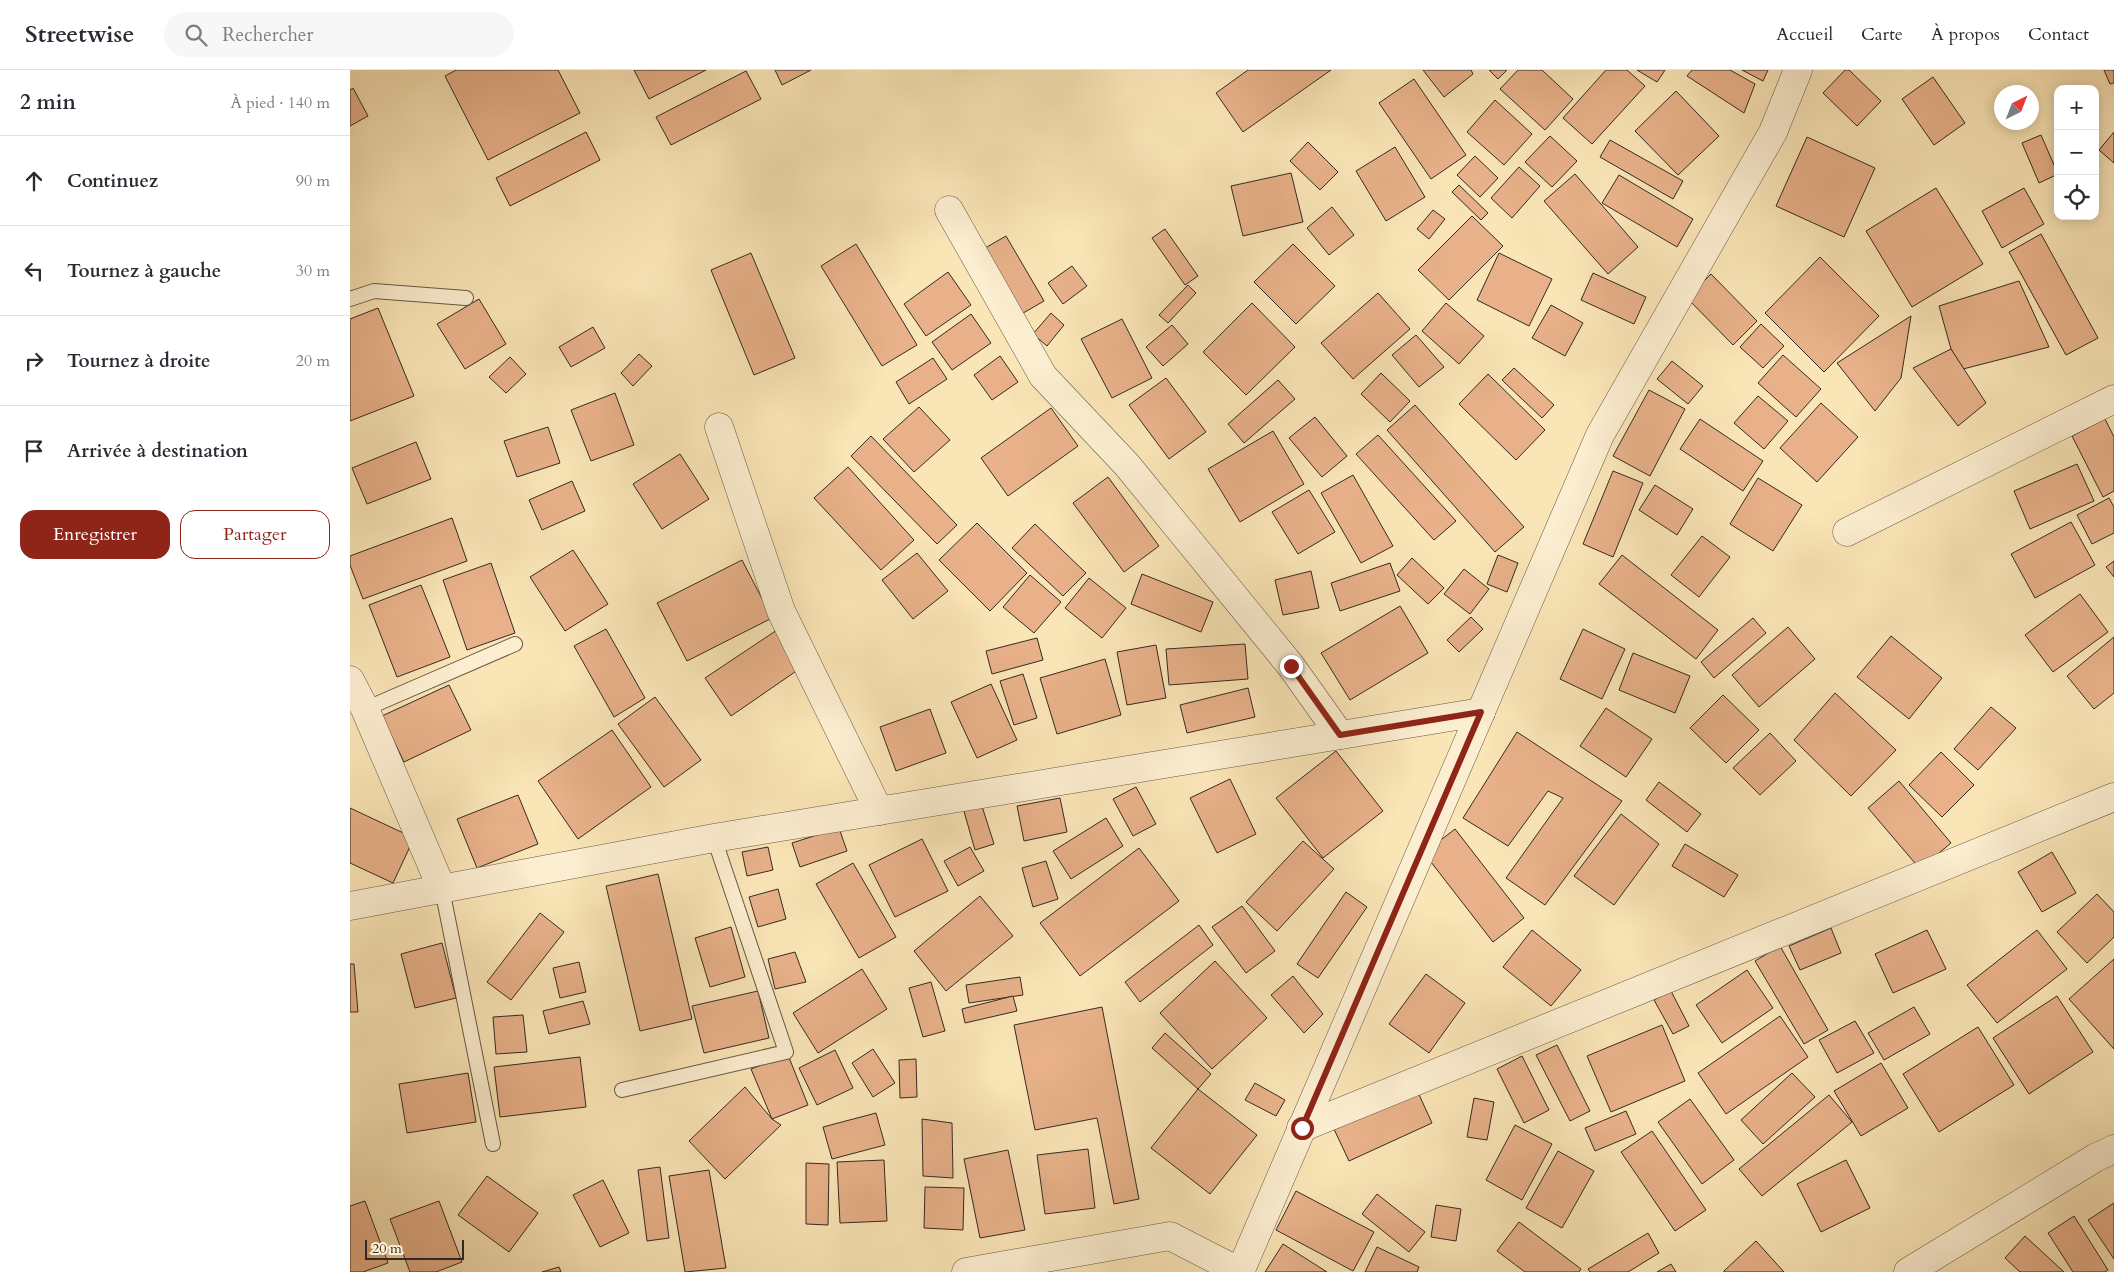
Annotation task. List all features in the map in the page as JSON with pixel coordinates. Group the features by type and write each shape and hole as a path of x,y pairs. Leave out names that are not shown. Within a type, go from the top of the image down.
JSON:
{"street":[{"path":"966,1272 1170,1236 1240,1272 1600,435 1773,132 1798,70"},
{"path":"949,210 1043,376 1133,473 1291,666 1340,735"},
{"path":"1847,532 2114,399"},
{"path":"720,427 781,611 879,811"},
{"path":"350,680 365,709 442,889"},
{"path":"350,906 714,838 1481,712"},
{"path":"1302,1128 2114,797"},
{"path":"1908,1272 2095,1158 2114,1149"}],"lane":[{"path":"350,299 374,291 466,298"},
{"path":"365,709 515,644"},
{"path":"622,1090 786,1052 714,838"},
{"path":"442,889 493,1144"}],"building":[{"path":"456,70 558,70 580,113 488,160 445,76"},
{"path":"634,70 706,70 649,99"},
{"path":"775,70 811,70 782,85"},
{"path":"1248,70 1331,70 1243,132 1216,93"},
{"path":"1423,70 1471,70 1473,74 1444,97"},
{"path":"1489,70 1507,70 1498,79"},
{"path":"1518,70 1542,70 1573,99 1545,130 1500,89"},
{"path":"1606,70 1627,70 1645,86 1592,144 1563,118"},
{"path":"1637,70 1665,70 1657,82"},
{"path":"1692,70 1730,70 1755,84 1744,113 1687,76"},
{"path":"1742,70 1768,70 1763,81"},
{"path":"1845,70 1849,70 1881,101 1857,126 1823,93"},
{"path":"2104,70 2114,70 2114,83 2110,84"},
{"path":"746,71 761,99 671,145 656,117"},
{"path":"1933,77 1965,123 1934,145 1902,99"},
{"path":"1414,79 1466,155 1431,179 1379,103"},
{"path":"353,88 368,116 350,126 350,90"},
{"path":"1676,91 1719,136 1678,175 1635,131"},
{"path":"1495,100 1532,134 1504,165 1467,132"},
{"path":"586,132 600,160 510,206 496,178"},
{"path":"2114,132 2114,163 2099,150"},
{"path":"2041,135 2054,165 2054,176 2039,183 2022,143"},
{"path":"1550,136 1577,161 1552,187 1525,162"},
{"path":"1807,137 1875,168 1844,237 1776,206"},
{"path":"1610,140 1683,181 1673,199 1600,157"},
{"path":"1308,142 1338,172 1320,190 1290,161"},
{"path":"1395,147 1425,197 1386,221 1356,171"},
{"path":"1475,156 1498,178 1480,197 1457,175"},
{"path":"1519,167 1540,186 1512,218 1491,198"},
{"path":"1291,173 1303,222 1243,236 1231,186"},
{"path":"1575,174 1638,247 1608,274 1544,201"},
{"path":"1619,175 1693,219 1677,247 1602,203"},
{"path":"1459,185 1488,213 1481,220 1452,192"},
{"path":"1936,188 1983,264 1912,307 1866,231"},
{"path":"2024,188 2044,224 2002,248 1982,211"},
{"path":"1332,207 1354,235 1329,255 1307,228"},
{"path":"1433,210 1445,219 1429,239 1417,229"},
{"path":"1472,216 1503,246 1449,300 1418,270"},
{"path":"1165,229 1198,276 1185,285 1152,238"},
{"path":"2041,234 2098,338 2066,355 2009,252"},
{"path":"1006,236 1044,301 1018,316 980,251"},
{"path":"856,244 917,345 882,366 821,266"},
{"path":"1293,244 1335,286 1296,324 1254,282"},
{"path":"751,253 795,358 754,375 711,270"},
{"path":"1499,253 1552,279 1529,326 1477,300"},
{"path":"1820,257 1879,316 1824,372 1765,313"},
{"path":"1072,266 1087,286 1063,304 1048,283"},
{"path":"948,272 971,305 926,336 904,304"},
{"path":"1593,273 1646,297 1634,324 1581,300"},
{"path":"1711,274 1757,321 1733,345 1687,298"},
{"path":"2019,281 2049,347 1963,369 1951,349 1939,306"},
{"path":"1188,285 1196,293 1168,323 1159,315"},
{"path":"1378,293 1410,329 1353,379 1321,343"},
{"path":"479,299 506,344 465,369 437,324"},
{"path":"1252,303 1295,347 1246,395 1203,352"},
{"path":"1446,303 1484,336 1459,364 1422,331"},
{"path":"1551,305 1583,323 1565,356 1532,338"},
{"path":"378,308 414,396 350,421 350,319"},
{"path":"1051,313 1064,325 1047,346 1033,334"},
{"path":"971,314 991,343 952,370 932,342"},
{"path":"1911,316 1901,378 1875,411 1837,363"},
{"path":"1122,319 1152,378 1112,398 1081,339"},
{"path":"1761,324 1784,346 1763,368 1740,347"},
{"path":"1172,325 1188,344 1163,366 1146,347"},
{"path":"593,327 605,348 571,367 559,347"},
{"path":"1416,335 1444,367 1419,387 1392,355"},
{"path":"1951,349 1986,403 1958,426 1913,368"},
{"path":"639,354 652,366 633,386 621,373"},
{"path":"1783,355 1821,389 1796,417 1758,383"},
{"path":"1000,356 1018,382 992,400 974,375"},
{"path":"510,357 526,374 506,393 489,377"},
{"path":"933,358 947,379 909,404 896,382"},
{"path":"1672,361 1703,386 1688,404 1657,379"},
{"path":"1514,368 1554,405 1542,418 1502,380"},
{"path":"1381,373 1410,401 1390,422 1361,394"},
{"path":"1488,374 1545,430 1516,460 1459,404"},
{"path":"1166,378 1206,432 1169,459 1129,405"},
{"path":"1278,380 1295,399 1244,443 1228,424"},
{"path":"1649,390 1685,409 1650,476 1613,456"},
{"path":"615,393 634,445 591,461 571,410"},
{"path":"1758,396 1788,421 1764,449 1734,423"},
{"path":"1821,403 1858,437 1817,482 1780,448"},
{"path":"1415,405 1524,527 1495,552 1387,430"},
{"path":"919,407 950,440 914,472 883,439"},
{"path":"1051,408 1078,446 1008,496 981,458"},
{"path":"1315,417 1347,456 1322,477 1289,438"},
{"path":"1700,419 1763,461 1743,491 1680,449"},
{"path":"2105,419 2114,437 2114,491 2103,497 2072,436"},
{"path":"548,427 560,463 517,477 504,441"},
{"path":"1273,431 1304,484 1240,522 1208,469"},
{"path":"1378,435 1456,521 1434,540 1356,454"},
{"path":"871,436 957,525 937,544 851,456"},
{"path":"416,442 431,479 367,504 352,468"},
{"path":"680,454 709,499 662,529 633,484"},
{"path":"2077,464 2094,501 2030,529 2014,491"},
{"path":"848,467 914,540 881,570 814,498"},
{"path":"1613,471 1643,483 1613,557 1583,544"},
{"path":"1353,475 1393,546 1361,563 1321,493"},
{"path":"1108,477 1159,546 1124,572 1073,503"},
{"path":"1758,478 1802,505 1773,551 1730,524"},
{"path":"572,481 585,511 542,530 529,500"},
{"path":"1655,485 1693,509 1677,535 1639,510"},
{"path":"1309,490 1335,532 1298,554 1272,512"},
{"path":"2109,498 2114,507 2114,533 2092,544 2077,515"},
{"path":"452,518 467,561 363,599 350,565 350,556"},
{"path":"2071,522 2095,565 2035,598 2011,554"},
{"path":"977,523 1027,573 990,611 939,560"},
{"path":"1035,524 1086,573 1063,596 1012,548"},
{"path":"1702,536 1730,557 1699,597 1671,575"},
{"path":"573,550 608,604 565,631 530,577"},
{"path":"917,553 948,591 913,619 882,580"},
{"path":"1498,555 1518,563 1507,592 1487,584"},
{"path":"1622,555 1718,630 1696,659 1599,584"},
{"path":"1412,558 1444,588 1428,604 1397,575"},
{"path":"742,560 772,618 687,661 657,603"},
{"path":"2114,561 2114,577 2106,567"},
{"path":"491,563 515,633 467,650 443,580"},
{"path":"1390,563 1400,591 1340,611 1331,583"},
{"path":"1464,569 1489,589 1470,614 1444,594"},
{"path":"1311,571 1319,608 1283,615 1275,580"},
{"path":"1142,574 1213,602 1201,632 1131,604"},
{"path":"1030,575 1061,602 1034,633 1003,607"},
{"path":"1089,578 1126,608 1102,638 1065,608"},
{"path":"421,585 450,657 397,677 369,605"},
{"path":"2080,594 2108,632 2053,672 2025,635"},
{"path":"1400,606 1428,653 1350,700 1321,653"},
{"path":"1471,617 1483,629 1459,652 1447,640"},
{"path":"1753,618 1766,633 1714,678 1701,662"},
{"path":"1788,627 1815,659 1759,707 1732,675"},
{"path":"780,628 805,665 731,716 705,678"},
{"path":"606,629 645,698 614,717 574,646"},
{"path":"1583,629 1625,649 1602,699 1560,679"},
{"path":"1891,636 1942,678 1909,719 1857,677"},
{"path":"2114,637 2114,693 2094,709 2067,676"},
{"path":"1037,638 1043,660 992,674 986,651"},
{"path":"1245,644 1248,679 1169,685 1166,649"},
{"path":"1156,645 1166,698 1127,705 1117,652"},
{"path":"1633,653 1690,676 1675,713 1619,690"},
{"path":"1105,659 1121,715 1057,734 1040,678"},
{"path":"1023,674 1037,718 1014,725 1000,681"},
{"path":"991,684 1017,740 977,758 951,702"},
{"path":"449,685 471,730 404,762 382,716"},
{"path":"1248,688 1255,717 1187,733 1180,705"},
{"path":"1835,693 1896,750 1851,796 1794,740"},
{"path":"1723,695 1759,730 1726,763 1690,728"},
{"path":"655,697 701,760 664,787 618,724"},
{"path":"1991,707 2016,728 1978,770 1954,749"},
{"path":"1606,708 1652,739 1626,777 1580,746"},
{"path":"930,709 946,753 896,771 880,727"},
{"path":"612,730 651,787 578,839 538,781"},
{"path":"1517,732 1622,801 1545,905 1506,878 1563,798 1548,791 1508,846 1463,818"},
{"path":"1770,733 1796,761 1760,795 1733,768"},
{"path":"1336,751 1383,811 1323,858 1276,798"},
{"path":"1941,752 1974,785 1942,817 1909,785"},
{"path":"1230,779 1256,834 1217,853 1190,798"},
{"path":"1899,781 1951,843 1920,869 1868,808"},
{"path":"1659,782 1701,814 1687,832 1646,800"},
{"path":"1136,787 1156,824 1133,836 1113,799"},
{"path":"518,795 538,844 477,868 457,819"},
{"path":"1060,798 1067,832 1024,841 1017,806"},
{"path":"981,803 994,844 975,850 963,808"},
{"path":"350,808 414,838 393,883 350,863"},
{"path":"1621,814 1659,844 1614,905 1574,876"},
{"path":"1106,818 1123,846 1071,879 1053,851"},
{"path":"839,828 847,851 800,867 792,843"},
{"path":"1455,829 1524,918 1493,942 1424,853"},
{"path":"922,839 948,891 895,917 869,865"},
{"path":"1303,841 1334,869 1277,931 1246,902"},
{"path":"1685,844 1738,875 1724,897 1672,866"},
{"path":"768,847 773,870 747,876 742,852"},
{"path":"970,847 984,871 958,886 944,861"},
{"path":"1139,848 1179,901 1080,976 1040,923"},
{"path":"2052,852 2076,893 2042,912 2018,872"},
{"path":"1046,861 1058,899 1033,907 1022,868"},
{"path":"853,863 896,937 859,958 816,884"},
{"path":"658,874 692,1019 640,1031 606,886"},
{"path":"778,889 786,919 758,927 749,897"},
{"path":"1346,892 1367,907 1318,978 1297,964"},
{"path":"2097,894 2114,912 2114,937 2087,963 2057,932"},
{"path":"980,896 1013,936 946,991 914,951"},
{"path":"1242,906 1275,951 1246,973 1212,927"},
{"path":"540,913 564,932 511,1000 487,982"},
{"path":"1199,925 1213,945 1140,1002 1125,982"},
{"path":"731,927 745,977 710,987 695,938"},
{"path":"1831,928 1841,953 1800,970 1789,946"},
{"path":"1532,930 1581,970 1551,1006 1503,967"},
{"path":"1927,930 1946,969 1893,993 1875,954"},
{"path":"2037,930 2067,969 1997,1023 1967,985"},
{"path":"442,943 456,998 415,1008 401,954"},
{"path":"1780,946 1828,1030 1804,1044 1755,961"},
{"path":"795,952 806,982 775,989 768,959"},
{"path":"2114,959 2114,1049 2069,999"},
{"path":"1215,961 1267,1018 1212,1069 1160,1013"},
{"path":"579,962 586,992 560,998 553,968"},
{"path":"350,964 354,964 358,1012 350,1012"},
{"path":"862,969 887,1009 818,1053 793,1013"},
{"path":"1747,970 1773,1008 1722,1043 1696,1005"},
{"path":"1426,974 1465,1003 1429,1053 1389,1024"},
{"path":"1293,976 1323,1014 1304,1033 1271,995"},
{"path":"1020,977 1023,995 969,1003 966,985"},
{"path":"931,982 945,1031 923,1037 909,988"},
{"path":"758,991 769,1038 704,1053 692,1006"},
{"path":"1671,991 1689,1026 1673,1034 1654,1000"},
{"path":"1013,996 1017,1011 965,1023 962,1009"},
{"path":"2057,996 2093,1052 2029,1094 1993,1038"},
{"path":"583,1001 590,1024 549,1034 543,1011"},
{"path":"1102,1007 1139,1199 1114,1204 1097,1118 1035,1130 1014,1025"},
{"path":"1914,1007 1930,1034 1884,1060 1868,1033"},
{"path":"523,1015 527,1052 496,1054 493,1017"},
{"path":"1780,1016 1808,1057 1726,1114 1698,1073"},
{"path":"1855,1021 1874,1053 1837,1073 1819,1040"},
{"path":"1662,1025 1685,1081 1611,1112 1587,1056"},
{"path":"1978,1027 2014,1085 1939,1132 1903,1074"},
{"path":"1165,1033 1211,1074 1198,1089 1152,1048"},
{"path":"1557,1045 1590,1111 1570,1121 1536,1055"},
{"path":"873,1049 895,1083 873,1097 852,1063"},
{"path":"835,1050 853,1088 817,1105 799,1068"},
{"path":"788,1055 808,1105 772,1119 751,1069"},
{"path":"1522,1056 1549,1110 1524,1123 1497,1069"},
{"path":"580,1057 586,1107 500,1117 494,1067"},
{"path":"916,1059 917,1097 900,1098 899,1060"},
{"path":"1881,1063 1908,1108 1861,1136 1834,1091"},
{"path":"468,1073 476,1122 407,1133 399,1084"},
{"path":"1792,1073 1815,1097 1763,1144 1741,1120"},
{"path":"1255,1083 1285,1100 1276,1116 1245,1100"},
{"path":"745,1087 772,1119 781,1125 725,1179 689,1141"},
{"path":"1416,1088 1432,1123 1349,1161 1333,1127"},
{"path":"1198,1089 1257,1135 1210,1194 1151,1148"},
{"path":"1829,1095 1852,1122 1762,1196 1739,1169"},
{"path":"1474,1098 1494,1102 1487,1140 1467,1137"},
{"path":"1690,1099 1734,1160 1702,1184 1658,1122"},
{"path":"1626,1111 1636,1134 1595,1151 1585,1128"},
{"path":"876,1113 885,1145 832,1159 823,1127"},
{"path":"922,1119 952,1123 953,1178 923,1176"},
{"path":"1515,1125 1552,1144 1522,1200 1486,1180"},
{"path":"1652,1131 1706,1210 1675,1231 1621,1152"},
{"path":"1088,1149 1095,1208 1045,1214 1037,1155"},
{"path":"1008,1150 1025,1230 980,1238 964,1159"},
{"path":"1558,1151 1594,1171 1562,1228 1526,1208"},
{"path":"884,1160 887,1221 840,1223 837,1162"},
{"path":"1846,1160 1870,1208 1821,1232 1797,1184"},
{"path":"806,1163 829,1164 828,1225 806,1224"},
{"path":"660,1167 669,1238 647,1241 638,1170"},
{"path":"709,1170 726,1268 685,1272 669,1176"},
{"path":"487,1176 538,1213 509,1252 458,1215"},
{"path":"603,1180 629,1233 600,1247 573,1195"},
{"path":"925,1187 964,1188 963,1230 924,1228"},
{"path":"1296,1191 1374,1232 1353,1271 1276,1230"},
{"path":"1377,1194 1425,1232 1409,1252 1362,1214"},
{"path":"365,1201 388,1263 363,1272 350,1272 350,1206"},
{"path":"439,1201 462,1262 436,1272 410,1272 390,1219"},
{"path":"2114,1203 2114,1259 2088,1220"},
{"path":"1436,1205 1461,1209 1456,1241 1431,1237"},
{"path":"2074,1216 2108,1270 2105,1272 2073,1272 2048,1233"},
{"path":"1519,1222 1581,1269 1579,1272 1525,1272 1497,1251"},
{"path":"1648,1233 1659,1253 1628,1272 1590,1272 1588,1269"},
{"path":"2025,1236 2064,1272 2020,1272 2005,1258"},
{"path":"1756,1241 1784,1272 1724,1272 1724,1271"},
{"path":"1283,1244 1327,1272 1265,1272"},
{"path":"1377,1247 1419,1267 1417,1272 1365,1272"},
{"path":"1671,1264 1676,1272 1657,1272"},
{"path":"559,1267 561,1272 542,1272"}],"route":[{"path":"1291,666 1340,735 1481,712 1302,1128"}]}
